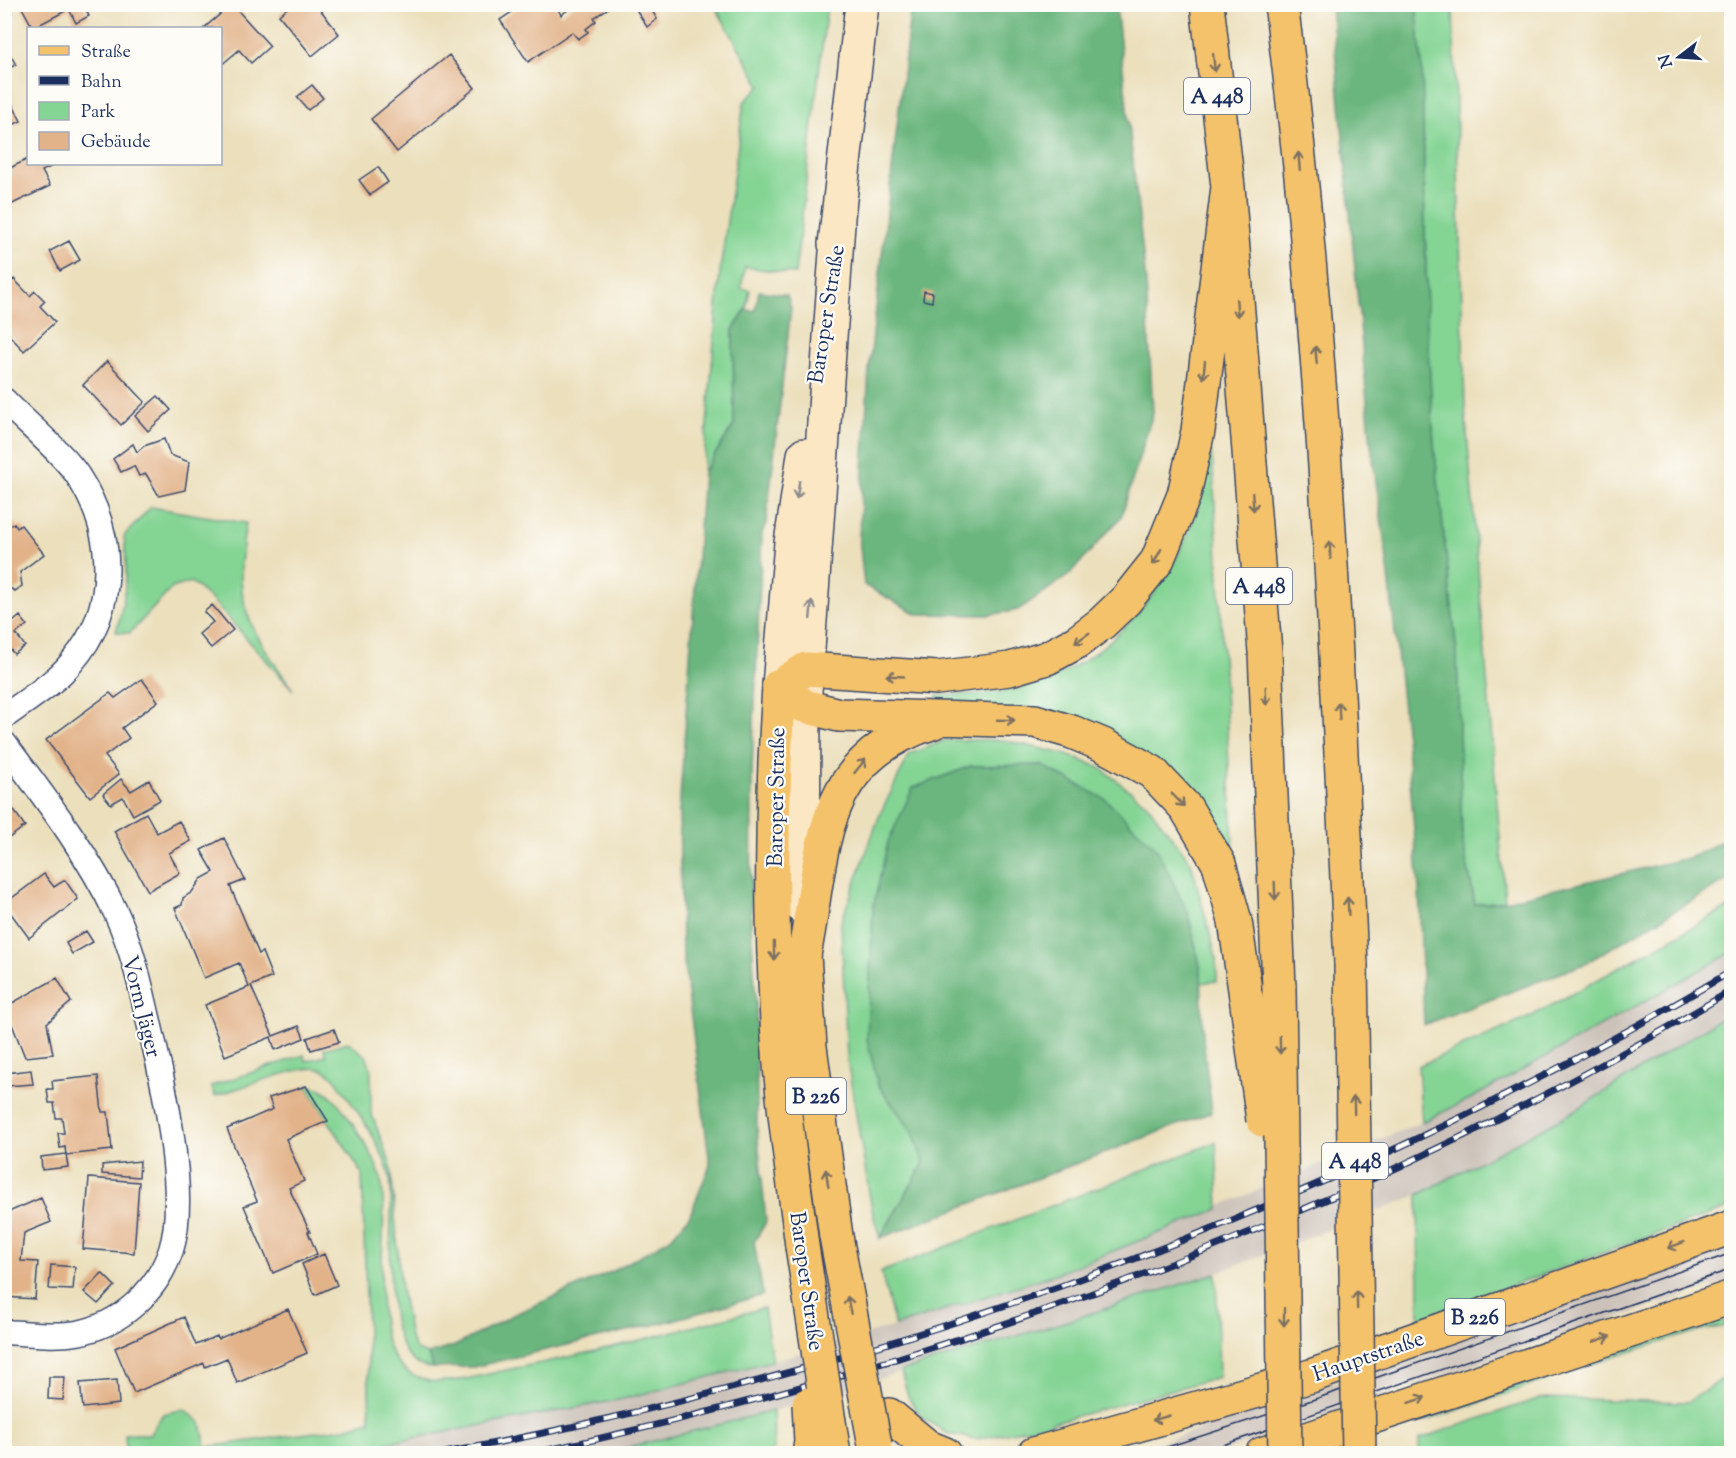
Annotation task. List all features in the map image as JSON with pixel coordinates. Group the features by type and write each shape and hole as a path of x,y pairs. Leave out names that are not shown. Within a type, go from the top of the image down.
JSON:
{"main road":[{"name":"Baroper Straße","path":"834,1454 802,1246 779,1053 774,974 774,756 792,677 790,543 838,224 862,4"},
{"name":"A 448","path":"1207,4 1228,186 1265,652 1279,987 1285,1454"},
{"name":"A 448","path":"1281,4 1293,99 1318,375 1334,608 1351,964 1359,1454"},
{"path":"1228,186 1198,431 1184,495 1157,561 1126,600 1102,623 1077,642 1047,658 1010,669 938,678 792,677 804,706 839,715 1035,721 1072,732 1103,745 1152,772 1186,808 1219,864 1235,921 1284,1258"},
{"name":"Baroper Straße","path":"804,706 804,955 810,1047 836,1236 875,1449"},
{"path":"804,955 816,897 820,855 830,815 839,797 861,762 882,745 910,730 948,718"},
{"name":"Hauptstraße","path":"1034,1454 1311,1376 1731,1227"},
{"path":"1262,1454 1731,1297"},
{"path":"1358,1359 1373,1454"},
{"name":"Baroper Straße","path":"860,1362 882,1396 890,1415 910,1435 928,1447 945,1454"},
{"name":"Baroper Straße","path":"808,1454 811,1442 809,1400 820,1371"}],"street":[{"path":"4,400 77,474 96,509 106,542 108,572 98,620 72,662 4,717"},
{"name":"Vorm Jäger","path":"4,743 73,836 115,910 134,964 164,1089 175,1182 176,1217 171,1250 158,1277 145,1295 119,1317 87,1331 57,1334 4,1332"}],"shaded area":[{"path":"1731,953 1731,1012 1571,1113 1418,1195 1216,1273 773,1411 606,1453 333,1454 623,1399 772,1361 895,1326 1058,1273 1422,1122 1472,1098"},
{"path":"1731,1243 1731,1281 1508,1353 1219,1453 1120,1454 1211,1426"}],"green space":[{"path":"726,5 827,5 795,274 745,267 741,288 750,290 746,310 733,330 734,425 703,473 720,271 744,102 761,86 717,10"},
{"path":"911,5 1116,5 1146,282 1153,413 1121,517 1069,575 1018,610 989,615 917,614 864,585 859,537 869,369"},
{"path":"1331,5 1416,5 1422,66 1427,328 1434,445 1457,654 1462,839 1475,904 1505,901 1692,857 1731,836 1731,878 1584,964 1424,1025 1419,888 1408,758 1389,575 1371,445"},
{"path":"1416,5 1453,5 1465,408 1505,901 1475,904 1462,839 1457,654 1434,445 1427,328 1422,66"},
{"path":"759,291 787,295 791,308 766,524 762,533 752,771 751,923 756,1003 757,1128 766,1222 754,1242 763,1295 662,1323 473,1367 432,1368 428,1354 455,1346 513,1315 613,1271 671,1238 690,1215 710,1165 682,947 679,813 703,473 734,425 733,330 746,310 755,311"},
{"path":"1211,449 1234,859 1219,830 1180,779 937,706 937,695 997,692 1039,683 1070,669 1126,626 1169,570 1186,539 1202,493"},
{"path":"151,507 246,523 241,574 247,612 264,648 293,690 212,600 191,582 172,588 130,633 116,632 125,585 124,536"},
{"path":"946,740 1003,740 1064,754 1099,767 1147,804 1191,862 1216,957 1217,981 1201,983 1201,971 1188,913 971,766 913,788 878,1085 912,1131 924,1163 880,1238 872,1210 847,1059 841,922 880,814 910,754"},
{"path":"1041,765 1105,799 1156,848 1188,913 1201,971 1203,1039 1212,1112 880,1238 924,1163 912,1131 878,1085 867,1039 873,908 888,842 913,788 971,766"},
{"path":"1731,906 1731,953 1472,1098 1422,1122 1418,1066 1530,1017"},
{"path":"1731,1012 1731,1207 1419,1319 1418,1195 1571,1113"},
{"path":"348,1042 366,1056 371,1068 371,1112 391,1166 401,1289 410,1337 416,1350 428,1354 432,1368 413,1361 401,1343 394,1318 391,1288 390,1178 373,1136 336,1080 325,1071 311,1068 215,1096 211,1086 304,1055 306,1061 326,1056 324,1049"},
{"path":"306,1086 320,1089 335,1100 365,1143 379,1172 384,1218 381,1300 383,1325 389,1347 399,1364 409,1373 430,1381 440,1382 471,1378 669,1333 764,1308 772,1361 623,1399 333,1453 126,1453 125,1434 150,1434 163,1414 184,1409 201,1423 206,1447 345,1428 370,1421 362,1173"},
{"path":"1216,1142 1219,1209 1058,1273 895,1326 881,1272"},
{"path":"1216,1273 1219,1377 1040,1426 977,1439 948,1434 923,1418 909,1399 901,1371"},
{"path":"1731,1322 1731,1326 1705,1329 1632,1351 1417,1424 1417,1417 1703,1324"},
{"path":"1727,1376 1731,1381 1731,1453 1419,1453 1419,1439 1540,1398 1688,1402"},
{"path":"773,1411 774,1449 771,1453 606,1453"}],"building":[{"path":"20,4 83,4 89,16 76,23 69,9 32,27"},
{"path":"232,4 270,46 251,63 239,50 222,64 222,27 205,27"},
{"path":"292,4 316,4 339,34 312,56 279,15"},
{"path":"524,4 555,4 561,15 576,4 614,4 594,18 596,21 586,29 588,32 578,39 572,32 528,62 500,20"},
{"path":"648,4 657,19 647,27 637,11"},
{"path":"4,43 16,65 4,70"},
{"path":"449,55 475,88 397,152 371,119"},
{"path":"312,85 323,98 308,110 297,97"},
{"path":"4,88 21,121 4,129"},
{"path":"27,160 27,165 54,165 42,171 50,186 6,207 4,171"},
{"path":"378,167 388,182 370,195 359,180"},
{"path":"69,241 80,260 60,271 50,251"},
{"path":"14,279 30,296 35,291 45,301 40,306 55,322 24,351 10,336 4,338 4,289"},
{"path":"924,291 933,293 932,302 923,300"},
{"path":"107,361 145,402 121,425 83,385"},
{"path":"158,396 171,410 148,431 135,416"},
{"path":"164,439 170,455 189,462 185,490 159,496 146,474 139,476 134,466 121,472 113,459 133,444 137,452 144,446"},
{"path":"14,523 17,528 21,525 44,554 20,572 22,586 15,591 4,585 4,530"},
{"path":"212,605 233,630 211,648 199,634 213,622 204,612"},
{"path":"20,616 27,625 16,634 25,646 14,654 4,642 4,619 9,625"},
{"path":"142,679 158,701 122,728 129,738 105,756 119,774 90,797 46,740 110,693 115,698"},
{"path":"121,779 131,791 149,780 160,800 133,815 123,797 111,804 103,794"},
{"path":"5,798 25,826 5,841"},
{"path":"146,813 157,833 179,821 191,841 169,853 180,873 148,891 114,831"},
{"path":"224,838 245,880 230,886 259,954 262,952 272,977 251,986 273,1036 299,1026 304,1038 275,1050 271,1037 225,1056 205,1005 249,987 239,963 204,978 175,908 182,905 183,898 192,892 201,879 214,872 201,850"},
{"path":"44,874 54,887 65,880 78,899 29,938 4,904"},
{"path":"86,931 93,942 72,954 66,943"},
{"path":"57,978 71,1002 47,1023 53,1054 25,1057 5,1007"},
{"path":"334,1029 339,1042 311,1050 307,1038"},
{"path":"31,1070 33,1084 7,1086 6,1073"},
{"path":"98,1076 102,1112 108,1112 112,1150 66,1155 65,1147 60,1148 58,1133 64,1133 62,1118 56,1118 54,1103 49,1103 47,1089 53,1089 52,1081"},
{"path":"306,1086 328,1121 286,1139 304,1181 289,1188 310,1232 308,1232 317,1254 273,1273 244,1206 257,1201 227,1129 273,1109 269,1098"},
{"path":"66,1154 68,1167 42,1170 41,1157"},
{"path":"140,1161 139,1177 102,1174 102,1165"},
{"path":"89,1178 139,1182 134,1253 83,1249"},
{"path":"41,1198 51,1222 24,1233 21,1261 38,1262 35,1299 4,1297 4,1214"},
{"path":"324,1254 337,1285 315,1295 302,1264"},
{"path":"51,1265 75,1267 73,1290 49,1289"},
{"path":"102,1273 115,1286 98,1304 84,1292"},
{"path":"288,1309 307,1353 237,1383 227,1358 205,1367 204,1363 134,1393 115,1348 184,1317 196,1345 217,1336 218,1339"},
{"path":"49,1377 65,1377 63,1400 48,1399"},
{"path":"117,1380 119,1404 83,1408 80,1383"}],"tram line":[{"path":"1146,1454 1318,1398 1732,1253"},
{"path":"1197,1454 1732,1269"}],"railway":[{"path":"440,1454 610,1418 778,1375 944,1326 1107,1269 1267,1205 1425,1135 1580,1057 1732,971"},
{"path":"530,1454 688,1417 844,1374 998,1326 1150,1272 1300,1211 1447,1144 1591,1070 1732,990"}]}
